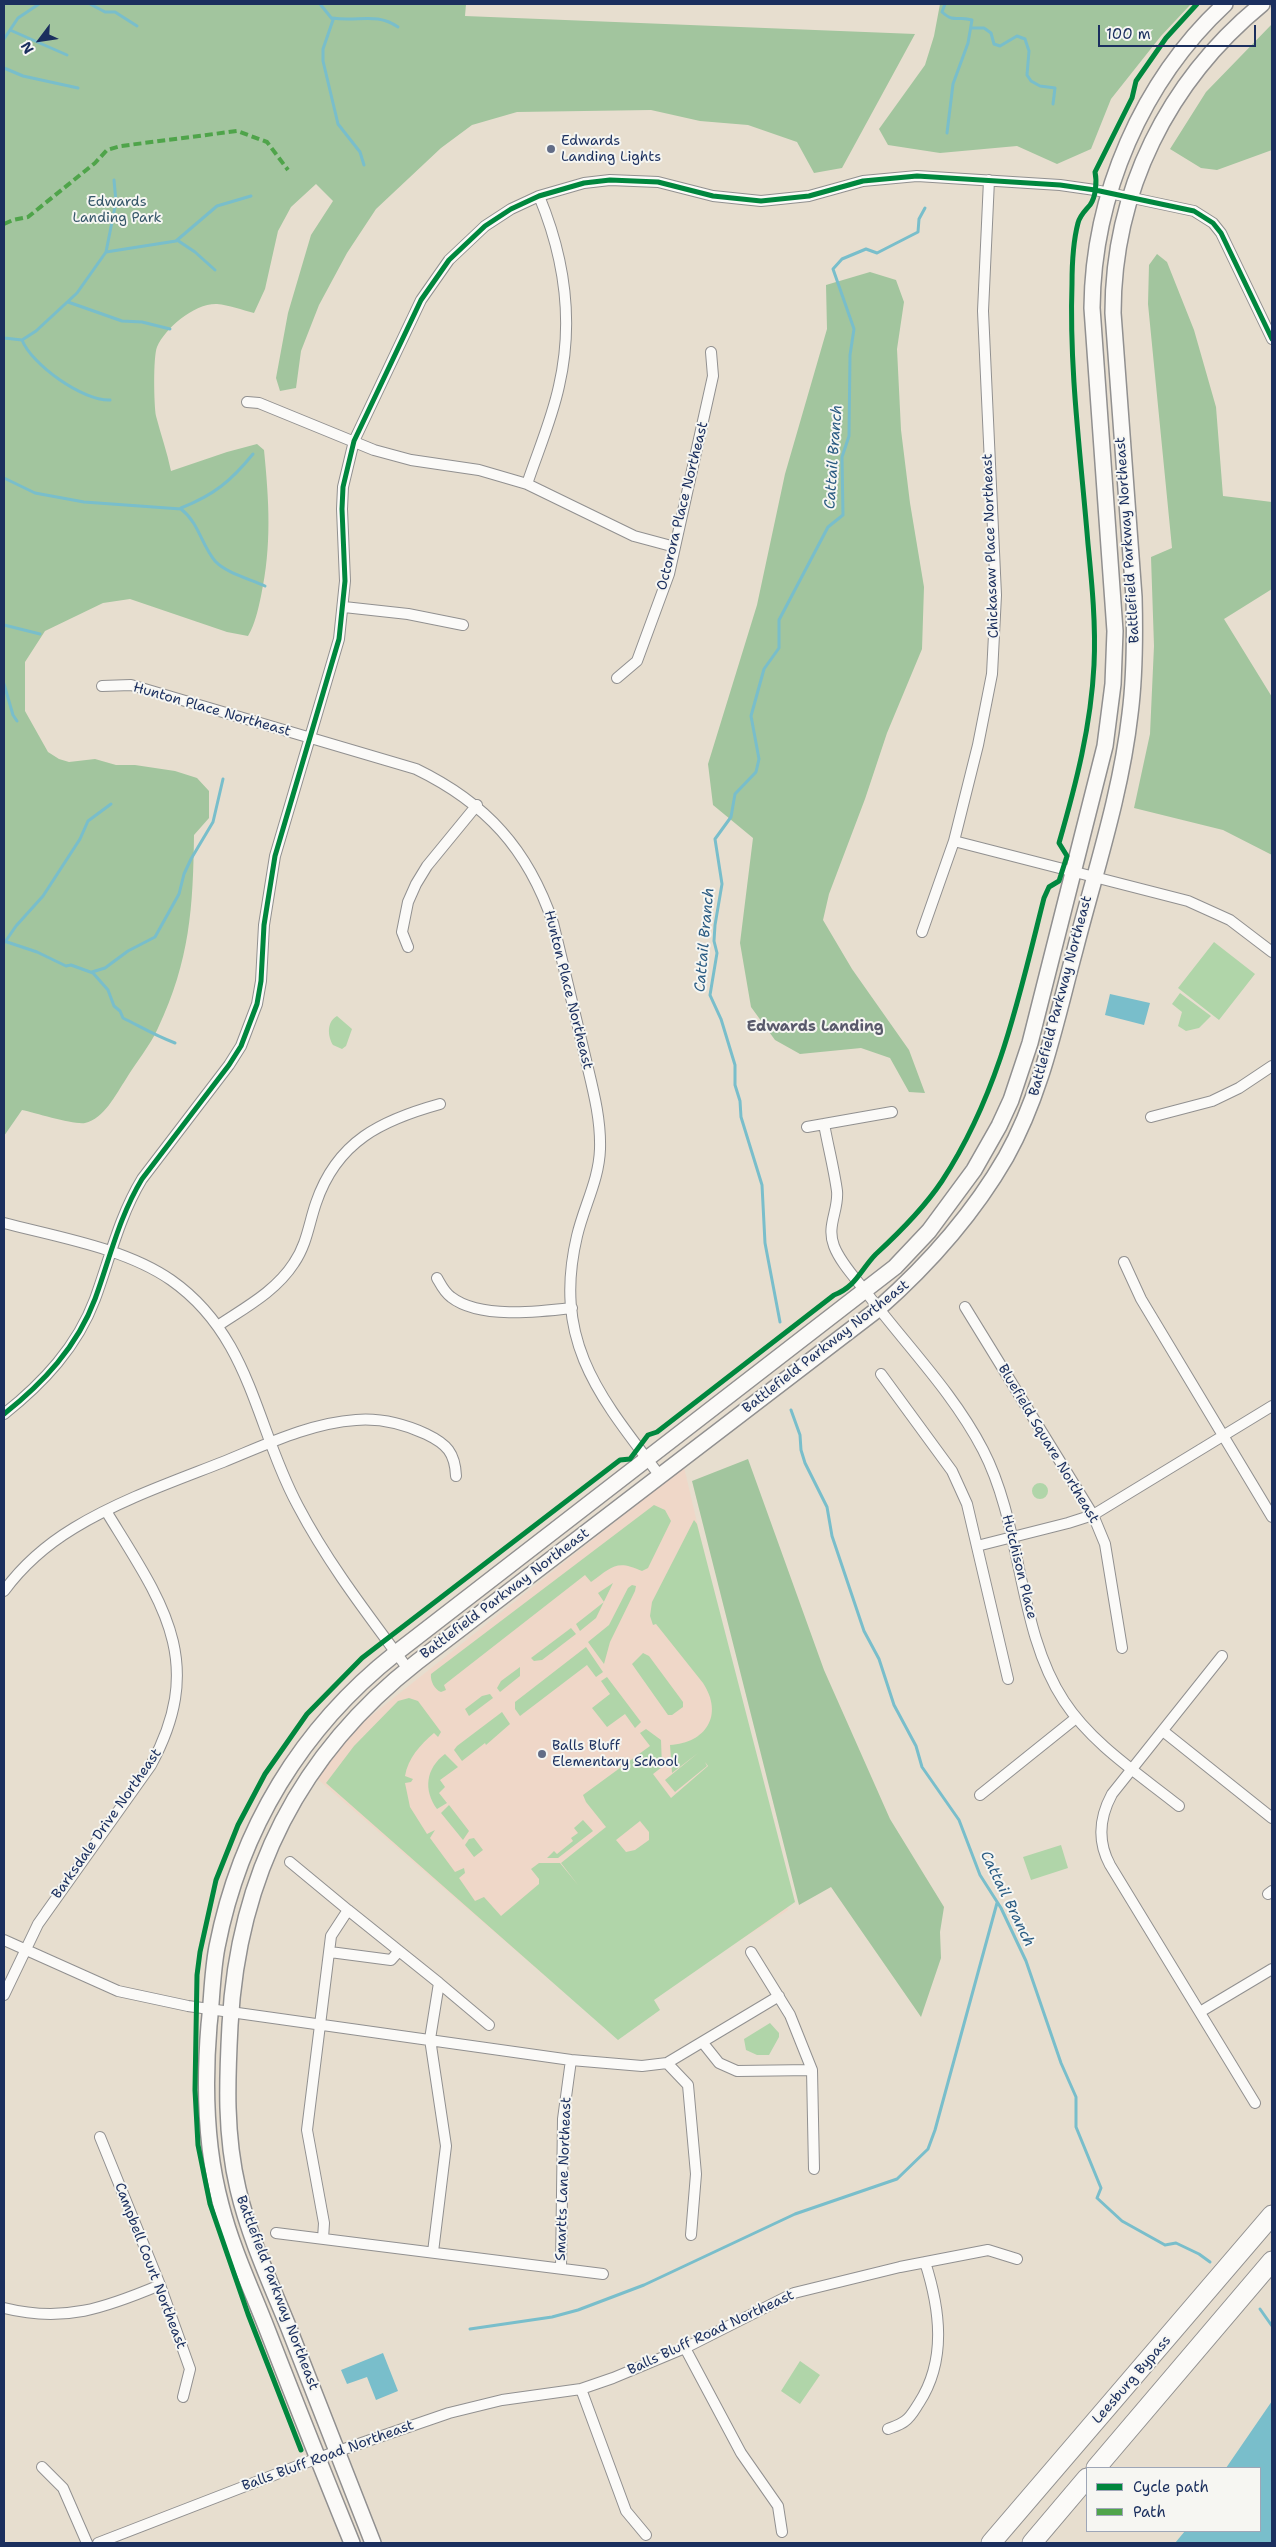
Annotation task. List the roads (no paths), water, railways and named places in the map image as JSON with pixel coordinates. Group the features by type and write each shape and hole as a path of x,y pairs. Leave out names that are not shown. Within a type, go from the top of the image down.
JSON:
{"highway":[{"name":"Leesburg Bypass","path":"991,2543 1272,2215"},
{"name":"Leesburg Bypass","path":"1097,2467 1272,2260"},
{"path":"1032,2543 1086,2479"}],"main road":[{"name":"Battlefield Parkway Northeast","path":"352,2543 221,2206 211,2159 206,2109 207,2054 216,1950 225,1912 250,1839 261,1815 290,1765 314,1732 356,1687 396,1653 895,1267 938,1219 974,1170 999,1126 1030,1043 1105,746 1115,658 1113,590 1092,308 1096,258 1109,192 1118,166 1148,104 1178,56 1208,19 1225,4"},
{"name":"Battlefield Parkway Northeast","path":"373,2543 259,2254 239,2192 231,2158 226,2114 230,2012 234,1978 248,1904 268,1848 310,1772 361,1711 408,1669 878,1309 928,1264 952,1237 988,1187 1019,1131 1040,1081 1094,876 1124,754 1134,681 1134,597 1113,313 1116,254 1138,170 1165,114 1184,85 1228,34 1262,4"}],"street":[{"path":"4,1414 37,1386 69,1348 95,1300 122,1217 142,1179 229,1065 250,1025 261,981 264,924 275,856 339,639 344,607 343,487 354,441 421,300 434,279 465,242 511,209 539,196 576,185 610,180 658,182 713,196 761,201 809,196 862,181 888,177 917,176 1060,185 1130,196 1194,211 1213,223 1221,233 1272,339"},
{"name":"Chickasaw Place Northeast","path":"922,932 954,841 986,710 995,635 996,595 984,327 989,180"},
{"path":"527,484 559,388 566,334 564,280 547,217 539,196"},
{"name":"Octorora Place Northeast","path":"617,678 637,661 669,574 713,376 711,352"},
{"path":"247,402 259,403 354,441 411,460 479,470 527,484 634,536 675,547"},
{"path":"344,607 408,614 463,626"},
{"name":"Hunton Place Northeast","path":"102,686 131,685 416,768 456,790 476,806 506,835 521,855 545,899 553,923 597,1108 600,1149 598,1169 578,1235 573,1260 572,1308 578,1341 594,1385 608,1409 660,1476"},
{"path":"408,947 402,932 408,902 416,884 427,866 476,806"},
{"path":"954,841 1188,901 1210,909 1250,933 1272,952"},
{"path":"1151,1117 1212,1101 1239,1088 1272,1066"},
{"path":"219,1325 272,1289 290,1269 303,1247 323,1185 344,1154 357,1141 384,1123 406,1113 440,1104"},
{"path":"806,1126 892,1112"},
{"name":"Hutchison Place","path":"824,1124 837,1191 837,1204 831,1224 833,1245 878,1309 970,1426 993,1472 1044,1662 1053,1682 1076,1718 1097,1740 1179,1806"},
{"path":"4,1223 111,1252 152,1268 193,1297 219,1325 240,1362 282,1473 316,1540 355,1598 408,1669"},
{"path":"1124,1262 1141,1299 1272,1517"},
{"path":"437,1278 450,1297 459,1303 481,1308 522,1313 572,1308"},
{"name":"Bluefield Square Northeast","path":"965,1307 1093,1515 1105,1544 1122,1648"},
{"path":"881,1374 952,1471 967,1504 1008,1679"},
{"path":"977,1546 1093,1515 1272,1406"},
{"path":"4,1591 30,1560 49,1545 106,1511 152,1490 270,1443 336,1422 357,1420 398,1423 416,1429 445,1445 455,1461 456,1476"},
{"name":"Barksdale Drive Northeast","path":"4,1995 24,1950 54,1900 151,1765 162,1745 174,1708 177,1666 169,1621 150,1583 106,1511"},
{"path":"1222,1656 1112,1794 1105,1806 1101,1820 1102,1845 1110,1865 1255,2103"},
{"path":"980,1795 1076,1718"},
{"path":"1163,1731 1272,1818"},
{"path":"290,1862 489,2026"},
{"path":"323,2239 324,2223 307,2130 331,1936 348,1910"},
{"path":"4,1940 118,1991 210,2009 320,2025 571,2060 642,2066 667,2063 779,1996"},
{"path":"330,1952 391,1960 399,1951"},
{"path":"751,1952 790,2015 812,2070 814,2169"},
{"path":"1200,2012 1272,1968"},
{"path":"433,2252 446,2146 430,2039 438,1983"},
{"path":"703,2043 719,2063 737,2071 812,2070"},
{"name":"Smartts Lane Northeast","path":"561,2268 564,2119 571,2060"},
{"path":"667,2063 688,2085 696,2174 691,2235"},
{"name":"Campbell Court Northeast","path":"100,2137 160,2285 190,2369 183,2397"},
{"name":"Smartts Lane Northeast","path":"276,2233 603,2274"},
{"name":"Balls Bluff Road Northeast","path":"98,2543 318,2458 449,2413 502,2400 581,2388 644,2367 794,2294 925,2262 988,2250 1016,2259"},
{"path":"888,2430 906,2421 915,2409 925,2394 935,2366 939,2325 933,2286 925,2262"},
{"path":"4,2308 38,2315 67,2314 113,2303 160,2285"},
{"path":"686,2348 741,2453 778,2506 782,2532"},
{"path":"581,2388 626,2511 646,2535"},
{"path":"42,2467 63,2488 87,2543"}],"water":[{"path":"1110,994 1150,1003 1144,1025 1105,1015"},
{"path":"383,2353 398,2391 376,2400 367,2377 347,2384 341,2370"},
{"path":"1272,2401 1272,2543 1175,2543 1184,2532 1261,2532 1261,2467 1227,2467"}],"waterway":[{"path":"4,39 18,18 39,4"},
{"path":"90,4 105,12 115,12 137,26"},
{"path":"320,4 333,20 323,49 323,61 338,124 360,152 364,165"},
{"name":"Cattail Branch","path":"945,4 942,12 946,16 972,20 968,43 953,84 947,133"},
{"path":"332,18 375,19 390,22 398,27"},
{"path":"971,28 984,28 991,33 994,44 1000,46 1017,36 1025,39 1029,51 1027,75 1031,81 1040,86 1055,88 1053,104"},
{"path":"10,30 67,55"},
{"path":"4,68 23,76 78,88"},
{"path":"106,252 116,202 114,180"},
{"path":"4,338 22,340 36,331 77,293 106,252 176,241 217,206 251,196"},
{"name":"Cattail Branch","path":"780,1322 765,1243 762,1185 741,1117 740,1101 735,1085 735,1065 721,1019 710,995 717,953 714,941 715,925 722,884 715,839 731,817 735,794 756,772 759,759 751,716 764,669 779,648 779,620 828,527 843,515 842,457 849,436 850,355 854,329 833,269 842,259 866,249 877,253 918,232 919,219 925,208"},
{"path":"177,240 195,252 215,270"},
{"path":"68,302 122,321 142,322 170,329"},
{"path":"22,340 36,360 60,380 86,395 110,400"},
{"path":"181,508 203,498 221,486 253,454"},
{"path":"4,478 35,493 84,502 181,509 196,527 206,548 215,561 232,572 265,586"},
{"path":"4,625 40,634"},
{"path":"4,684 13,715 17,721"},
{"path":"92,972 105,968 128,951 155,937 179,894 184,874 191,859 213,822 223,779"},
{"path":"5,942 16,926 43,896 80,839 88,821 111,804"},
{"path":"4,941 37,952 66,966 71,965 93,973 108,990 114,1006 120,1011 123,1018 175,1043"},
{"name":"Cattail Branch","path":"791,1410 800,1435 801,1450 805,1463 827,1507 832,1536 864,1631 879,1659 894,1705 916,1746 922,1767 959,1820 980,1875 1001,1908 1026,1961 1061,2063 1076,2097 1076,2127 1101,2188 1097,2198 1122,2221 1165,2245 1176,2243 1199,2254 1210,2262"},
{"path":"470,2329 552,2317 578,2310 644,2285 795,2214 897,2179 928,2149 935,2130 997,1903"},
{"name":"Cattail Branch","path":"1260,2309 1272,2326"}],"place":[{"name":"Edwards Landing Lights","path":"551,149"},
{"name":"Balls Bluff Elementary School","path":"542,1754"}],"district":[{"name":"Edwards Landing","path":"815,1027"}],"park label":[{"name":"Edwards Landing Park","path":"117,210"}]}
